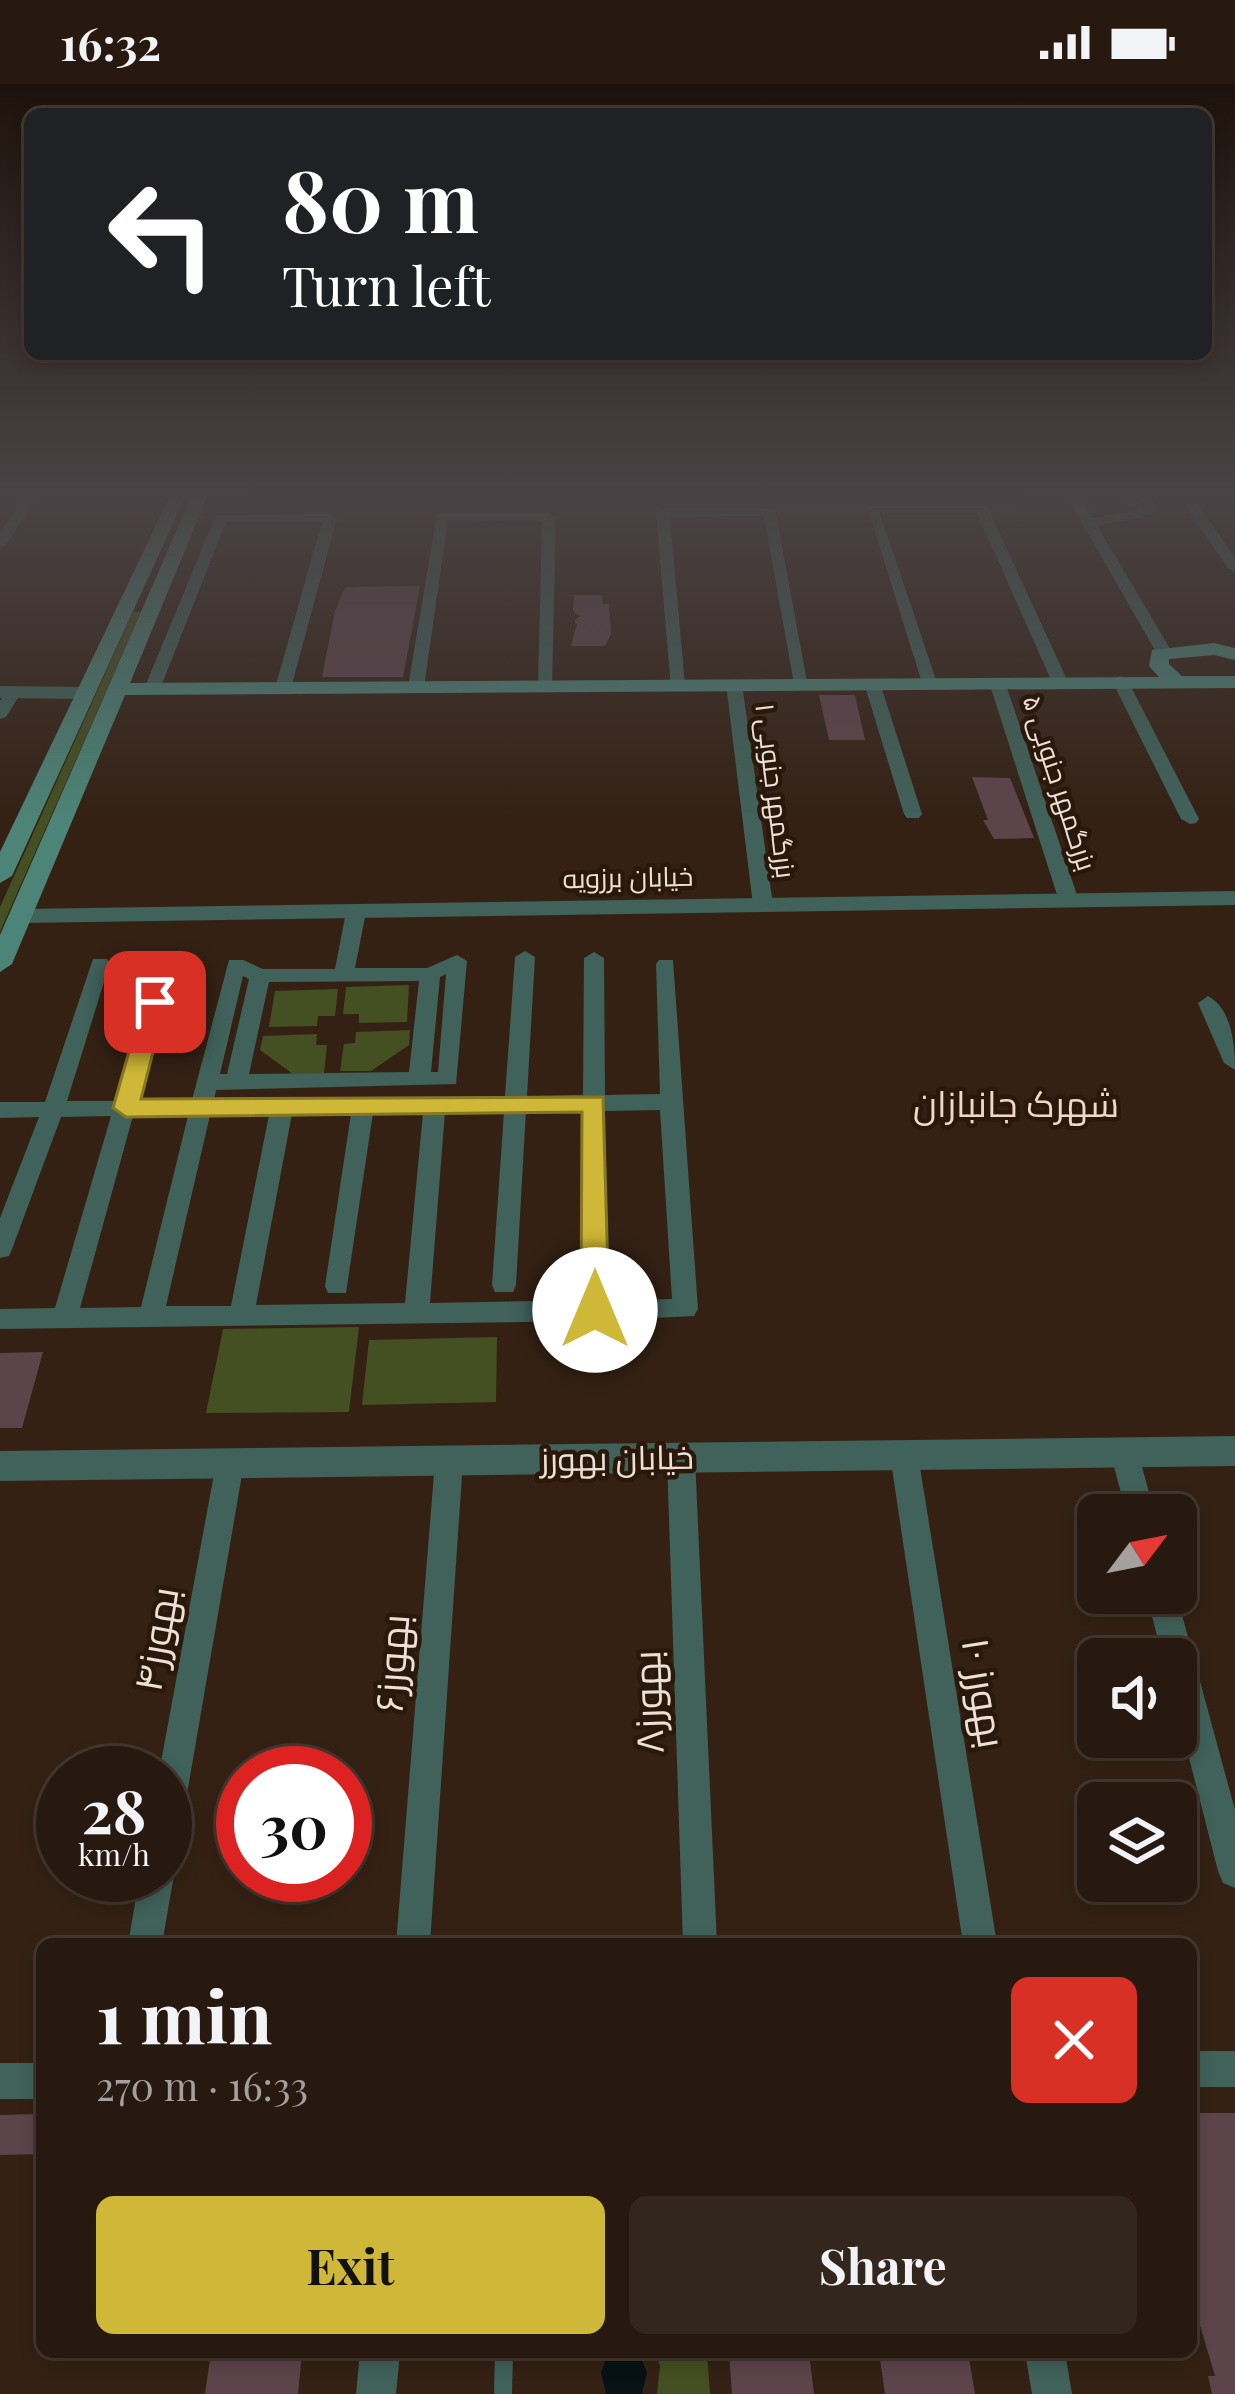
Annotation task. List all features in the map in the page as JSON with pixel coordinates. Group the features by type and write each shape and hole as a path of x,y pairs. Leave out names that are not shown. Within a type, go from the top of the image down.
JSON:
{"main road":[{"path":"0,877 128,603"},
{"path":"0,964 153,603"},
{"path":"1174,679 1156,659 1164,652 1232,652"},
{"path":"114,689 1235,682"}],"street":[{"path":"152,689 187,603"},
{"path":"284,688 307,603"},
{"path":"416,687 429,603"},
{"path":"546,686 547,603"},
{"path":"670,603 677,685"},
{"path":"787,603 802,684"},
{"path":"903,603 929,683"},
{"path":"1024,603 1060,682"},
{"path":"1135,603 1164,652"},
{"path":"1120,681 1190,819"},
{"name":"بزرگمهر جنوبی ۵","path":"997,682 1069,901"},
{"path":"872,683 913,814"},
{"name":"بزرگمهر جنوبی ۱","path":"734,684 763,905"},
{"path":"0,714 6,693 85,693"},
{"name":"خیابان برزویه","path":"21,916 1235,898"},
{"path":"344,975 356,912"},
{"path":"504,1285 525,957"},
{"path":"594,958 595,1310"},
{"path":"151,1316 207,1082 236,964 260,976 430,974 457,961 448,1079 207,1082"},
{"path":"0,1249 53,1110 100,963"},
{"path":"0,1319 685,1309 666,964"},
{"path":"65,1318 164,966"},
{"path":"236,1082 260,976"},
{"path":"1208,1003 1235,1063"},
{"path":"0,1110 671,1102"},
{"path":"417,1313 435,1105"},
{"path":"241,1316 282,1106"},
{"path":"337,1286 363,1106"},
{"name":"خیابان بهورز","path":"2,1471 230,1463 1235,1451"},
{"path":"1124,1452 1135,1494"},
{"name":"بهورز ۱۰","path":"904,1455 979,1938"},
{"name":"بهورز۸","path":"681,1458 700,1938"},
{"name":"بهورز۶","path":"413,1938 449,1461"},
{"name":"بهورز۴","path":"180,1746 230,1463"},
{"path":"1167,1614 1235,1871"},
{"path":"146,1938 152,1902"},
{"path":"1197,2069 1235,2069"},
{"path":"0,2081 36,2081"},
{"path":"376,2394 379,2358"},
{"path":"1046,2358 1052,2394"}],"lane":[{"path":"503,2394 504,2358"}],"green space":[{"path":"133,612 141,612 0,932 0,907"},
{"path":"409,985 407,1022 359,1023 359,1014 343,1014 346,987"},
{"path":"338,989 335,1016 318,1016 317,1026 269,1027 275,991"},
{"path":"410,1030 409,1045 371,1071 340,1071 344,1044 355,1043 356,1032"},
{"path":"317,1034 316,1045 327,1045 324,1073 293,1074 260,1050 263,1036"},
{"path":"359,1327 349,1412 206,1413 223,1329"},
{"path":"497,1337 496,1402 362,1405 369,1340"},
{"path":"657,2358 707,2358 710,2394 657,2394"}],"shaded area":[{"path":"607,2358 641,2358 647,2372 642,2394 606,2394 601,2372"}],"building":[{"path":"338,603 417,603 403,677 322,677"},
{"path":"574,603 609,604 611,634 605,646 571,646 574,621 580,616 573,611"},
{"path":"819,695 855,695 865,740 829,740"},
{"path":"972,777 1010,778 1034,838 994,839 983,820 988,820"},
{"path":"43,1352 22,1428 0,1428 0,1353"},
{"path":"1197,2113 1235,2113 1235,2394 1212,2394 1208,2376 1215,2376 1197,2315"},
{"path":"36,2114 36,2154 0,2155 0,2115"},
{"path":"210,2358 301,2358 298,2394 205,2394"},
{"path":"729,2358 810,2358 814,2394 732,2394"},
{"path":"880,2358 969,2358 975,2394 885,2394"}],"district":[{"name":"شهرک جانبازان","path":"1016,1104"}],"route":[{"path":"155,1002 126,1108 595,1103 595,1310"}]}
